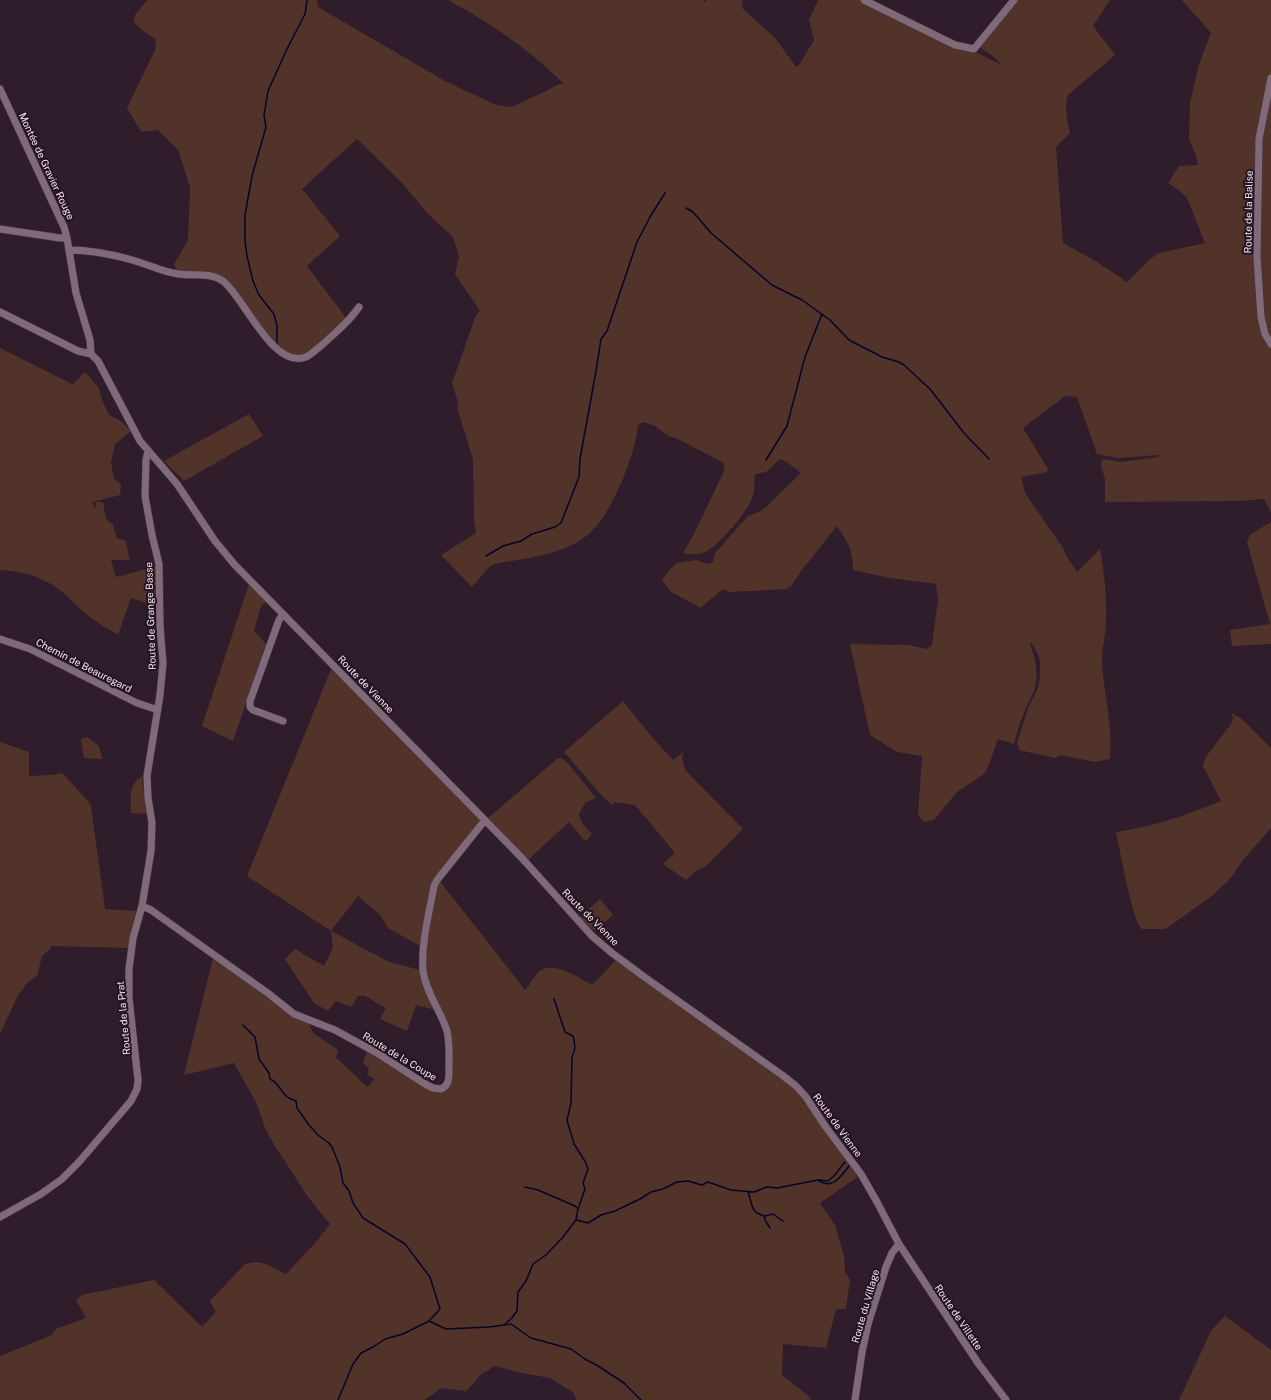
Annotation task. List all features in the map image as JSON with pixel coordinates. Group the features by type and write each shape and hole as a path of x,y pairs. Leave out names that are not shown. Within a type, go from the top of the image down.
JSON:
{"street":[{"path":"864,0 955,45 974,49 1014,0"},
{"name":"Route de la Balise","path":"1271,78 1259,139 1257,257 1261,317 1265,334 1271,344"},
{"name":"Montée de Gravier Rouge","path":"0,89 55,205 67,238 76,293 90,340 91,354 98,361 135,431 148,451"},
{"path":"0,229 67,238"},
{"path":"69,250 111,254 178,274 210,276 218,279 236,295 249,315 273,346 291,357 302,358 310,355 345,324 359,307"},
{"path":"0,312 78,351 91,354"},
{"name":"Route de Vienne","path":"148,451 177,484 227,556 522,857 582,925 612,953 782,1075 800,1090 862,1174 899,1244"},
{"name":"Route de Grange Basse","path":"148,451 146,460 146,502 159,570 160,626 163,663 158,710"},
{"path":"283,614 279,620 250,701 250,707 253,710 283,721"},
{"name":"Chemin de Beauregard","path":"0,639 30,649 72,669 144,707 158,710"},
{"name":"Route de la Prat","path":"0,1217 41,1194 62,1179 79,1162 136,1094 138,1080 129,985 133,938 142,906 149,865 152,833 147,776 158,710"},
{"name":"Route de la Coupe","path":"142,906 151,910 262,989 294,1014 336,1030 377,1053 425,1084 433,1088 441,1089 446,1085 449,1078 448,1037 441,1016 424,979 422,956 434,886 437,880 485,820"},
{"name":"Route du Village","path":"855,1400 868,1324 886,1267 892,1253 899,1244"},
{"name":"Route de Villette","path":"899,1244 978,1363 1006,1400"}],"shaded area":[{"path":"147,0 317,0 318,7 445,81 496,105 512,107 559,84 564,84 524,48 480,18 448,0 702,0 705,2 707,0 742,0 743,9 776,39 796,67 799,65 814,40 809,20 818,0 861,0 963,51 977,53 1002,65 993,56 979,47 1017,0 1110,0 1093,26 1115,55 1068,95 1066,109 1070,133 1056,147 1063,243 1097,262 1127,282 1150,259 1159,253 1205,243 1187,198 1168,183 1179,166 1198,165 1189,138 1190,103 1199,64 1211,33 1182,0 1271,0 1271,340 1266,330 1259,270 1261,158 1255,158 1258,307 1271,347 1271,513 1264,499 1239,501 1105,502 1105,481 1101,466 1102,459 1121,462 1159,457 1158,455 1119,458 1097,454 1077,397 1065,396 1023,428 1048,469 1047,472 1021,477 1025,493 1063,548 1077,572 1100,549 1106,602 1106,625 1102,662 1111,747 1110,759 1095,762 1061,755 1055,758 1019,750 1017,743 1028,708 1038,688 1040,676 1040,662 1038,654 1031,642 1030,645 1036,667 1036,685 1021,721 1014,744 998,739 984,774 957,792 934,820 924,822 918,815 922,756 897,752 870,735 850,644 908,645 927,649 932,645 938,600 936,584 890,578 853,570 849,546 837,526 791,586 786,589 729,592 723,589 700,608 670,591 662,579 676,563 696,560 707,564 713,562 715,553 748,516 761,511 766,507 801,473 787,462 780,459 766,472 755,474 753,496 746,510 726,534 713,547 702,553 683,553 694,534 724,471 724,463 676,438 667,435 656,426 643,422 638,425 632,454 619,489 602,519 591,532 576,543 553,552 494,564 488,568 472,587 441,555 476,533 474,520 473,459 458,411 457,399 452,383 476,315 480,311 455,274 459,257 453,237 428,214 403,184 357,139 302,189 340,236 307,266 347,319 306,355 290,355 276,345 224,280 176,271 174,264 188,240 190,187 178,150 158,130 141,132 127,108 155,50 156,39 143,31 134,22 135,15"},
{"path":"0,348 72,384 71,386 85,372 99,388 102,400 109,415 121,421 131,431 115,444 111,462 114,479 121,484 120,495 92,502 95,509 96,502 103,502 106,519 113,525 117,539 125,540 130,560 111,560 116,577 158,566 155,606 131,598 118,635 90,617 58,588 35,576 0,570"},
{"path":"249,414 263,436 184,481 164,461"},
{"path":"1271,522 1271,644 1232,646 1230,630 1270,624 1247,542 1250,535"},
{"path":"249,584 267,601 261,606 254,631 266,644 233,741 202,726"},
{"path":"332,667 482,821 437,875 422,943 420,946 388,928 381,916 358,896 331,931 247,876"},
{"path":"623,701 650,735 673,760 683,752 682,758 685,770 743,829 705,867 697,870 686,880 663,864 675,853 635,805 614,802 612,805 564,752"},
{"path":"1232,713 1242,719 1271,748 1271,828 1243,860 1230,879 1213,895 1167,928 1142,929 1134,913 1130,899 1116,832 1169,820 1221,801 1203,766 1205,758 1231,724 1233,719"},
{"path":"87,737 99,746 102,759 84,758 81,739"},
{"path":"0,742 29,752 29,776 62,773 88,801 91,806 105,909 136,911 128,948 51,946 50,949 42,956 37,976 27,983 17,997 0,1034"},
{"path":"561,758 566,761 596,798 585,803 579,814 582,823 592,834 585,841 569,822 528,860 488,818 557,759"},
{"path":"142,776 146,814 131,813 132,788 134,783"},
{"path":"439,880 525,990 541,970 547,968 560,969 592,985 617,959 790,1085 805,1102 859,1176 820,1203 835,1225 844,1256 845,1271 850,1280 846,1309 836,1309 826,1348 783,1344 782,1375 811,1398 810,1400 576,1400 574,1393 550,1378 495,1366 480,1375 466,1391 442,1388 424,1400 0,1400 0,1356 52,1335 56,1329 86,1318 76,1300 82,1295 154,1280 202,1327 216,1312 210,1301 245,1264 256,1262 266,1264 286,1274 316,1242 330,1224 308,1197 275,1146 265,1128 256,1102 234,1063 184,1075 213,958 308,1022 313,1033 338,1050 336,1058 367,1087 375,1079 367,1075 369,1069 363,1062 367,1051 405,1074 444,1091 451,1053 426,977 425,951 436,887"},
{"path":"600,899 613,915 596,930 593,930 580,917"},
{"path":"331,931 389,962 420,970 436,1010 416,1005 407,1031 380,1019 386,1008 365,996 358,996 351,1007 336,1001 328,1011 314,1003 285,959 295,949 324,966 333,948"},
{"path":"1225,1316 1271,1350 1271,1400 1179,1400 1211,1331"}],"waterway":[{"path":"277,344 277,326 274,314 259,295 253,281 245,241 245,215 252,176 266,127 264,115 268,91 305,14 307,0"},
{"path":"486,556 503,546 521,541 532,534 555,527 561,523 579,477 580,459 601,339 607,331 637,242 665,193"},
{"path":"686,208 693,212 711,233 772,285 802,300 830,320 849,340 882,357 904,365 930,389 964,433 989,459"},
{"path":"766,460 787,426 805,357 822,314"},
{"path":"505,1324 517,1311 518,1292 526,1281 533,1264 546,1255 576,1220 585,1189 583,1183 588,1169 574,1144 567,1120 571,1103 572,1057 575,1049 574,1042 573,1036 565,1032 554,999"},
{"path":"243,1025 255,1037 259,1059 269,1073 270,1079 276,1083 286,1096 296,1101 297,1108 309,1125 332,1147 340,1167 343,1183 349,1191 353,1203 363,1218 405,1244 430,1277 440,1309 429,1321"},
{"path":"576,1220 588,1223 601,1215 615,1211 651,1192 663,1189 677,1182 688,1181 702,1185 708,1182 731,1190 754,1192 767,1187 777,1188 818,1180 828,1181 845,1162"},
{"path":"818,1180 823,1183 832,1183 836,1181 849,1166"},
{"path":"525,1187 538,1190 575,1206 578,1209"},
{"path":"748,1192 754,1210 764,1216 770,1228"},
{"path":"765,1216 773,1214 783,1221"},
{"path":"338,1400 353,1364 361,1353 385,1339 403,1334 429,1321 446,1329 489,1327 511,1324 531,1338 571,1349 624,1383 641,1400"}]}
